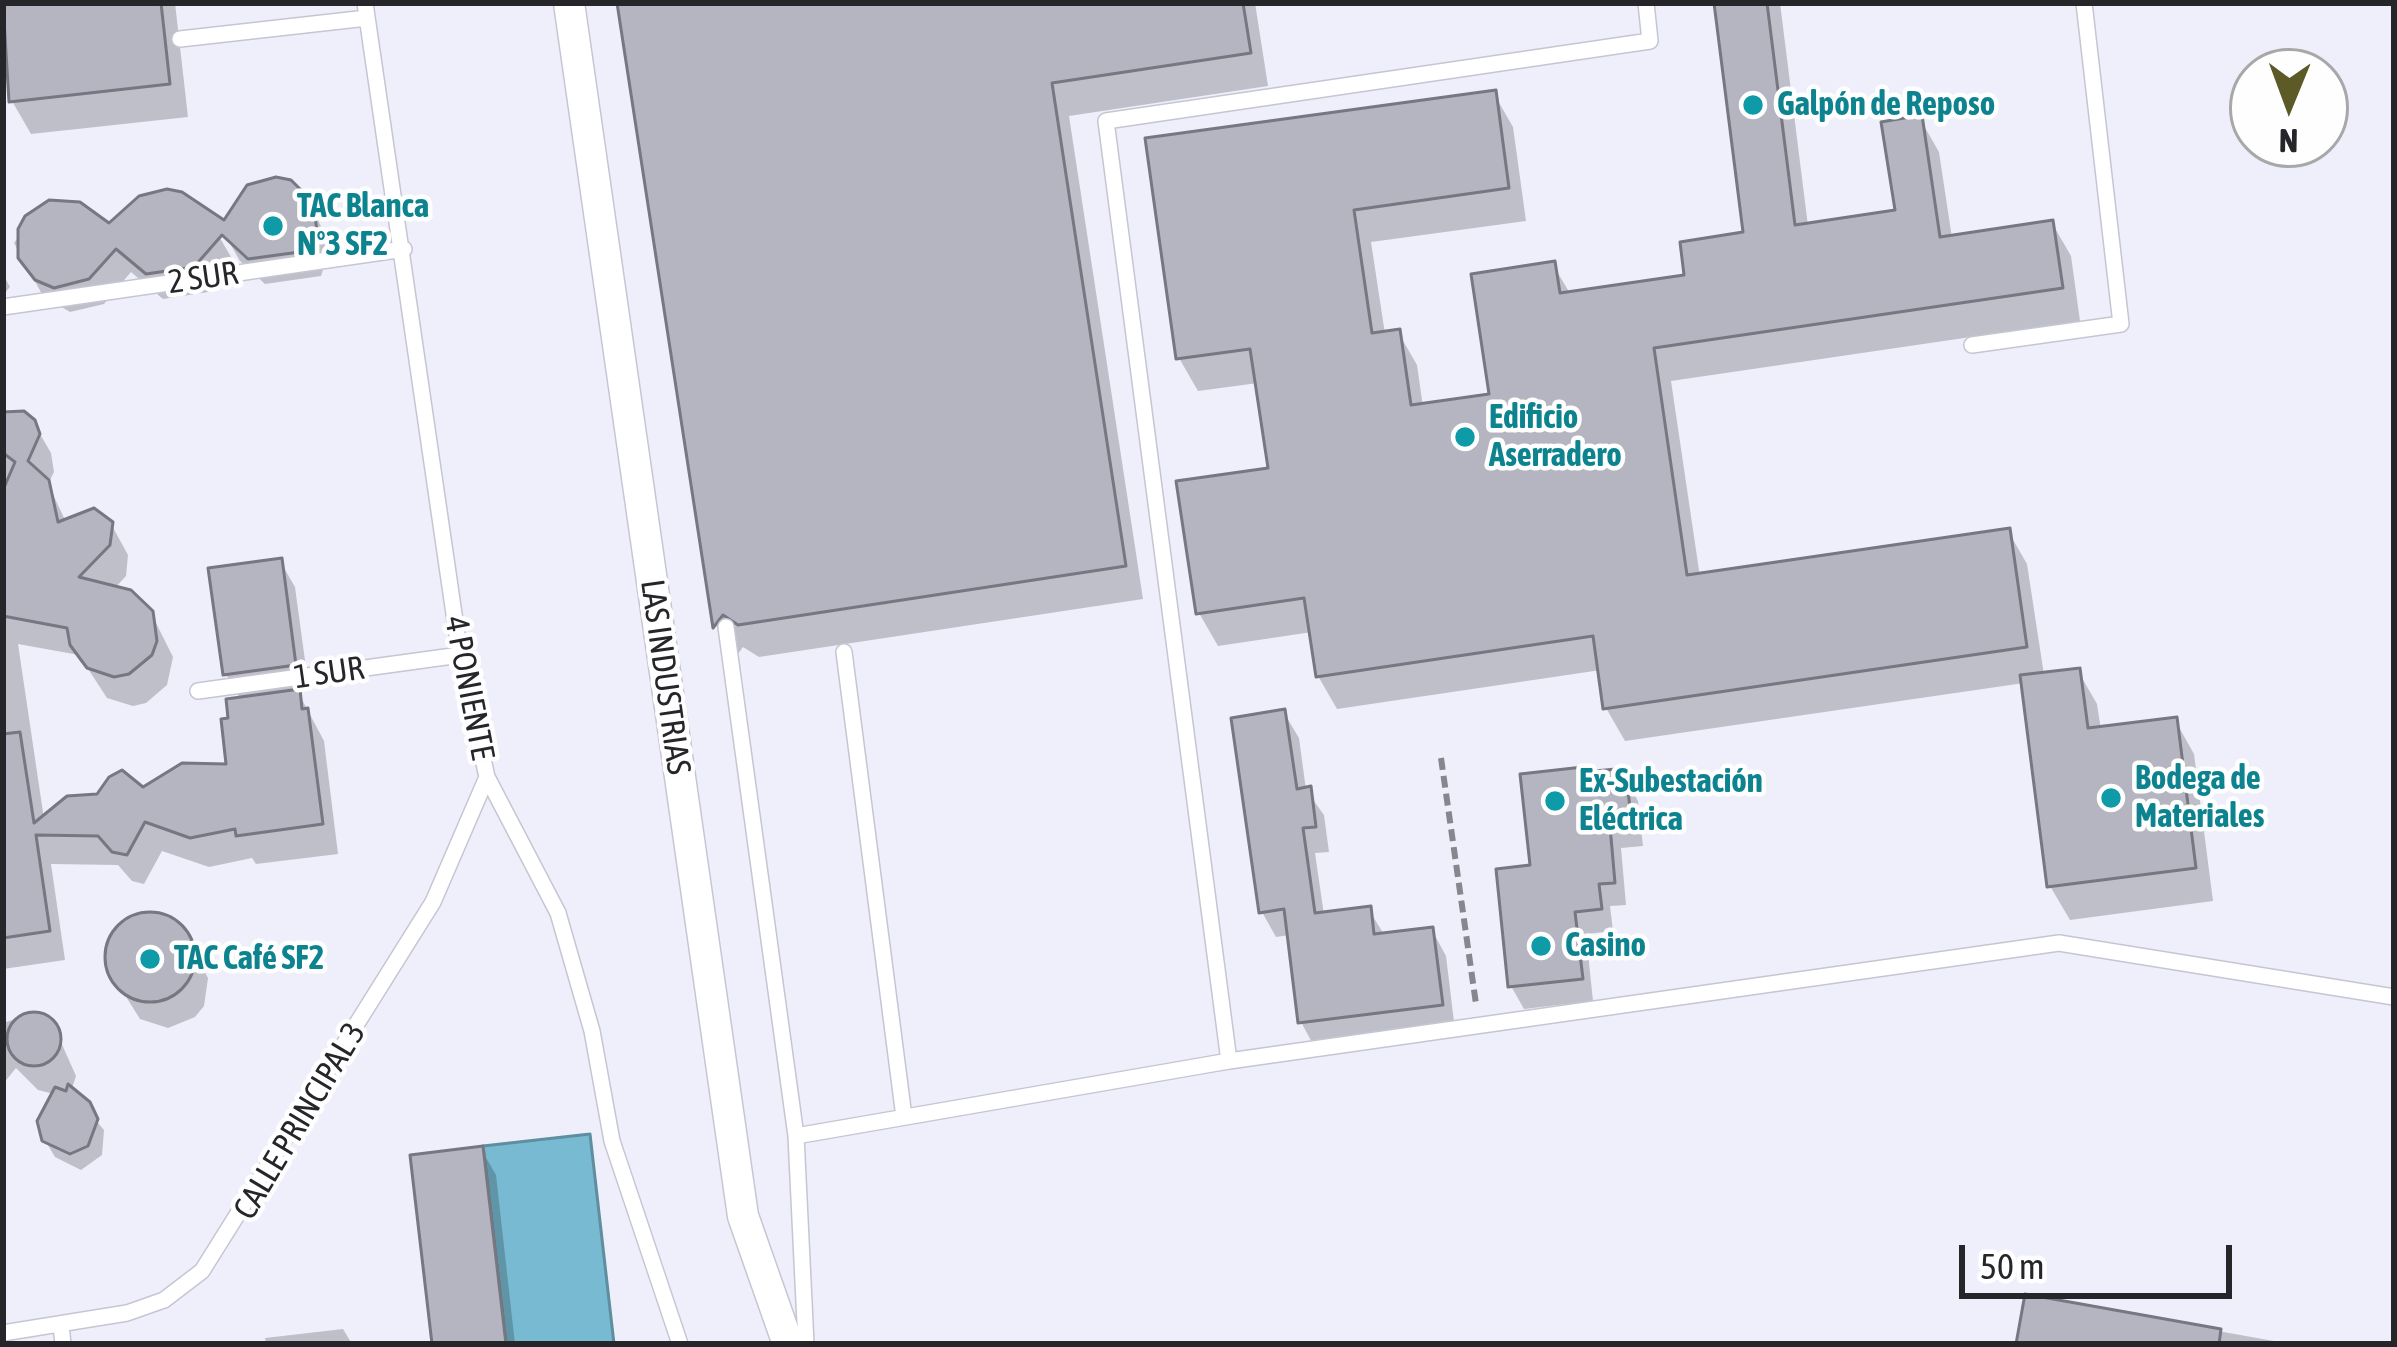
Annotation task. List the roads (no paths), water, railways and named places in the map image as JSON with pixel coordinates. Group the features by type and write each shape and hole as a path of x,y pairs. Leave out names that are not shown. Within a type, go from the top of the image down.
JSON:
{"street":[{"name":"LAS INDUSTRIAS","path":"569,3 743,1216 788,1344"}],"lane":[{"path":"1229,1061 1106,121 1650,41 1646,3"},
{"path":"1972,345 2121,324 2084,3"},
{"path":"180,39 366,11"},
{"name":"4 PONIENTE","path":"366,11 460,655 487,777 558,913 592,1031 612,1141 680,1344"},
{"name":"2 SUR","path":"3,307 404,249"},
{"path":"725,627 796,1136 806,1344"},
{"path":"844,652 904,1117"},
{"name":"1 SUR","path":"198,691 460,655"},
{"name":"CALLE PRINCIPAL 3","path":"3,1333 127,1313 164,1300 202,1271 433,902 487,777"},
{"path":"796,1136 1229,1061 2059,944 2394,998"},
{"path":"61,1325 63,1344"}],"water":[{"path":"590,1134 614,1344 506,1344 483,1146"}],"place":[{"name":"Galpón de Reposo","path":"1753,105"},
{"name":"TAC Blanca N°3 SF2","path":"273,226"},
{"name":"Edificio Aserradero","path":"1465,437"},
{"name":"Bodega de Materiales","path":"2111,798"},
{"name":"Ex-Subestación Eléctrica","path":"1555,801"},
{"name":"Casino","path":"1541,946"},
{"name":"TAC Café SF2","path":"150,959"}]}
